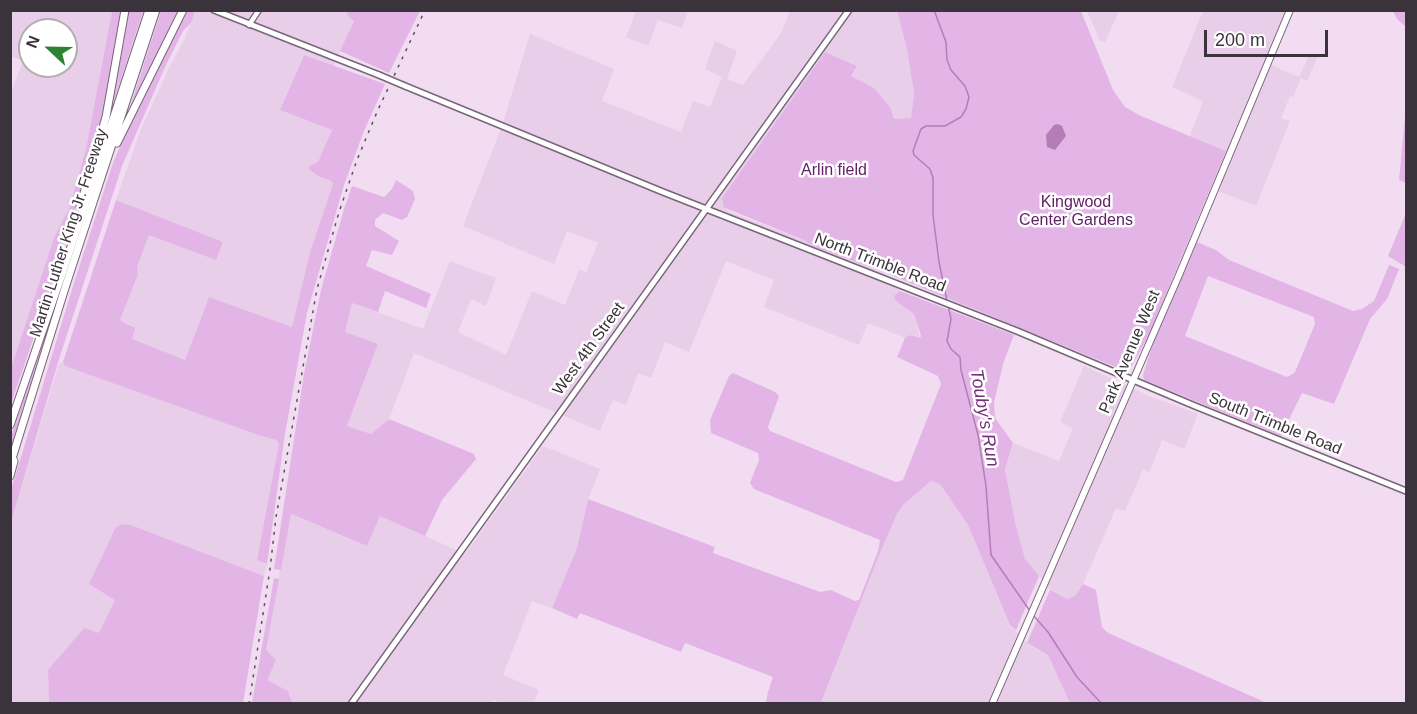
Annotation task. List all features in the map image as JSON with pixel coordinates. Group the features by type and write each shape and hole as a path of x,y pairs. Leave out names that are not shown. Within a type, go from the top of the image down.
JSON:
{"highway":[{"path":"62,274 67,247 106,117 125,10"},
{"name":"Martin Luther King Jr. Freeway","path":"10,425 148,10"},
{"name":"Martin Luther King Jr. Freeway","path":"10,465 94,197 156,10"},
{"path":"94,197 101,187 128,117 183,10"},
{"path":"10,476 17,445"}],"main road":[{"path":"214,10 249,25"},
{"name":"West 4th Street","path":"351,704 849,10"},
{"name":"Park Avenue West","path":"992,704 1290,10"},
{"name":"North Trimble Road","path":"249,25 379,75 1133,380"},
{"name":"South Trimble Road","path":"1133,380 1407,491"}],"street":[{"path":"249,25 260,10"}],"shaded area":[{"path":"636,10 688,11 682,28 658,20 648,46 626,37"},
{"path":"11,11 112,11 86,149 69,209 55,235 11,368 10,95 18,74 18,78 78,78 78,18 18,18 18,59 11,56"},
{"path":"195,11 349,11 346,15 354,20 334,66 304,55 280,110 332,130 315,171 318,176 333,184 310,252 292,327 209,297 185,360 131,339 130,324 120,320 138,276 137,267 149,234 215,259 223,243 116,200 141,129 185,38"},
{"path":"790,11 897,11 907,49 914,93 911,118 894,119 890,107 874,88 851,76 857,66 825,52 722,198 722,205 730,212 881,271 900,291 895,296 896,301 914,314 920,338 910,335 905,338 868,323 859,345 764,307 774,280 726,261 689,352 665,342 651,378 638,373 626,405 613,400 600,431 414,353 389,419 371,434 347,426 378,344 344,332 352,303 423,329 450,261 496,278 486,306 471,299 458,332 506,355 532,291 565,305 579,270 586,272 598,243 567,231 554,264 463,226 502,126 530,34 614,69 602,101 681,132 693,101 710,107 722,77 705,69 715,41 737,51 727,79 743,85 781,33"},
{"path":"1087,11 1119,11 1105,42 1100,41"},
{"path":"1203,11 1294,11 1271,65 1299,77 1309,55 1317,58 1307,81 1301,78 1293,97 1290,96 1281,118 1290,121 1256,206 1211,188 1226,151 1190,136 1203,101 1172,87"},
{"path":"1054,125 1062,126 1066,136 1055,150 1047,147 1046,135"},
{"path":"63,362 66,366 276,440 279,443 257,560 267,564 264,576 131,525 122,524 116,599 99,634 48,670 49,703 11,704 11,522 59,364"},
{"path":"1084,366 1149,396 1198,414 1184,449 1162,440 1149,473 1143,469 1125,511 1116,508 1083,584 1075,597 1067,599 1052,592 1025,559 1005,469 1013,443 1059,461 1073,428 1060,422"},
{"path":"543,446 600,469 588,499 577,548 552,608 532,601 503,675 539,690 534,703 502,703 493,700 492,704 292,703 288,691 267,681 266,650 290,514 367,546 380,516 465,554"},
{"path":"931,481 940,484 968,525 1010,625 1029,645 1048,655 1072,703 821,704 897,514 903,505"}],"green space":[{"path":"112,11 122,11 101,124 56,272 11,404 11,368 55,235 69,209 86,149"},
{"path":"128,11 143,11 110,113"},
{"path":"161,11 179,11 130,107"},
{"path":"186,11 195,11 191,23 183,31 166,65 122,166 60,356 11,522 11,490 113,163 139,102"},
{"path":"349,11 420,11 389,73 340,51 354,21 346,14"},
{"path":"897,11 1081,11 1113,90 1125,107 1141,116 1226,151 1149,335 1130,369 1123,370 881,271 815,247 804,240 723,207 722,198 825,52 857,66 851,76 874,88 890,107 894,119 911,118 914,93 907,49"},
{"path":"1393,11 1406,11 1406,27 1397,19"},
{"path":"304,55 385,84 344,185 307,313 285,434 267,564 257,560 279,443 276,440 65,366 63,362 116,200 223,242 216,260 149,235 137,267 138,275 120,320 135,328 132,339 185,360 209,297 292,327 310,252 333,184 309,169 309,166 318,162 332,130 280,110"},
{"path":"1406,106 1406,183 1399,180"},
{"path":"396,180 413,191 415,199 407,217 402,220 383,213 375,220 375,226 399,241 392,255 372,250 366,266 431,294 426,308 385,291 378,312 352,303 345,332 378,344 347,426 371,434 389,419 474,454 476,459 442,500 425,536 380,516 367,546 291,514 281,570 274,569 304,374 321,290 344,209 352,186 384,197 392,189"},
{"path":"1406,213 1406,267 1388,256"},
{"path":"1197,242 1216,250 1229,260 1353,311 1362,309 1374,301 1389,265 1399,269 1387,299 1370,319 1334,404 1302,393 1281,436 1144,380 1143,375 1153,344","holes":["1208,276 1314,317 1315,324 1295,372 1287,377 1185,336"]},
{"path":"900,291 1014,335 1003,364 994,403 995,418 1013,443 1005,469 1015,522 1025,559 1039,576 1016,630 1010,625 968,525 940,484 931,481 903,505 897,514 821,703 766,703 773,677 685,643 681,652 580,613 577,619 552,608 577,548 588,499 715,547 713,553 820,592 831,590 855,601 859,600 880,540 754,489 750,483 759,460 758,453 711,433 710,420 729,376 733,373 779,396 768,427 770,431 896,482 903,480 941,384 938,376 897,357 905,338 910,335 920,338 921,336 914,314 896,301 894,296"},
{"path":"51,322 11,453 11,436"},
{"path":"122,524 131,525 264,576 243,703 49,703 48,670 84,628 99,633 115,600 89,584 116,527"},
{"path":"274,578 279,579 266,650 276,660 267,680 288,691 292,703 252,703"},
{"path":"1083,584 1096,590 1102,627 1108,633 1267,703 1072,703 1048,655 1027,643 1050,590 1067,599 1075,596"}],"waterway":[{"name":"Touby's Run","path":"934,10 946,42 947,60 951,70 965,86 969,97 961,117 945,126 926,126 921,129 913,151 914,155 930,169 933,178 933,215 947,301"},
{"name":"Touby's Run","path":"948,305 951,319 947,341 951,349 960,357 961,370 978,435 986,486 991,555 1030,611"},
{"name":"Touby's Run","path":"1033,615 1048,632 1077,677 1102,704"}],"railway":[{"path":"249,704 276,517 317,289 357,160 425,10"}],"park label":[{"name":"Arlin field","path":"834,171"},
{"name":"Kingwood Center Gardens","path":"1076,212"}]}
